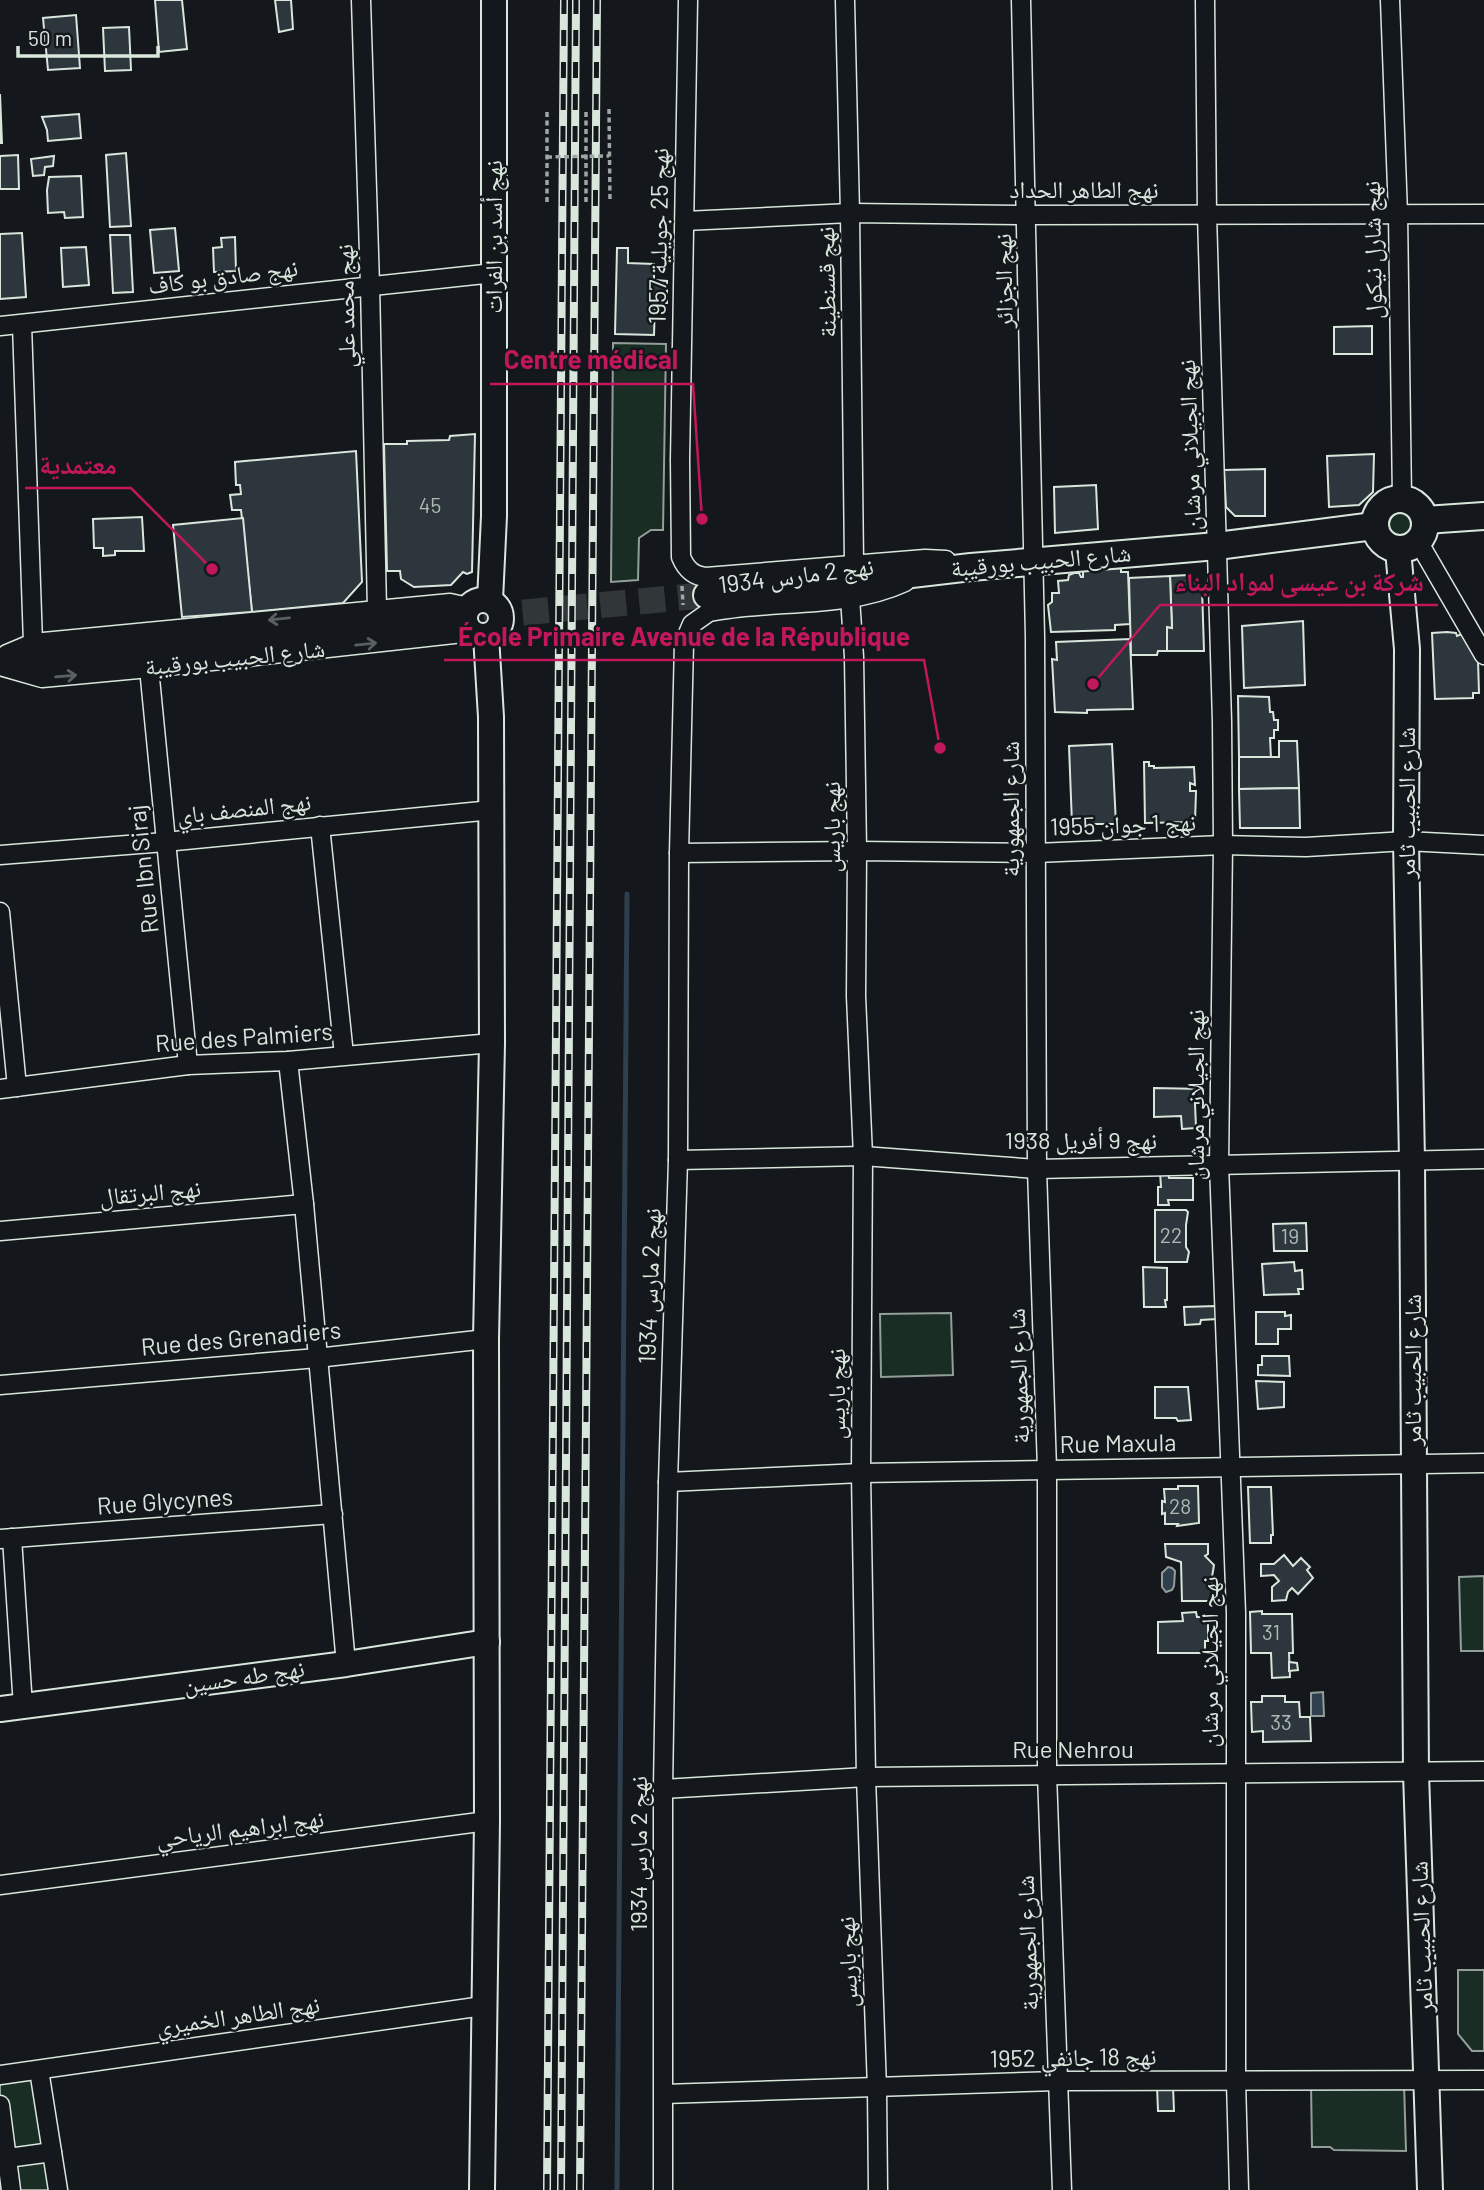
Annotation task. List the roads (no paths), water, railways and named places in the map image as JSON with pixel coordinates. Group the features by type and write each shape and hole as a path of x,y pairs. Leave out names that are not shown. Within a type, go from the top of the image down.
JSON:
{"main road":[{"path":"1414,538 1417,505 1402,499 1387,502 1381,507 1374,526 1383,544 1414,538 1484,516"},
{"name":"شارع الحبيب بورقيبة","path":"707,595 783,580 920,573 1217,545 1374,526"},
{"name":"شارع الحبيب بورقيبة","path":"0,661 444,620"}],"street":[{"name":"نهج محمد علي","path":"361,0 377,610"},
{"name":"نهج أسد بن الفرات","path":"479,604 494,516 494,0"},
{"name":"نهج 25 جويلية 1957","path":"688,0 680,460 681,557 687,569 699,577 783,580"},
{"name":"نهج قسنطينة","path":"845,0 854,564"},
{"name":"نهج الجزائر","path":"1021,0 1034,561"},
{"name":"نهج الجيلاني مرشان","path":"1205,0 1207,215 1223,845 1219,1165 1236,1613 1234,1773 1239,2190"},
{"name":"نهج شارل نيكول","path":"1390,0 1398,214 1402,499"},
{"name":"نهج الطاهر الحداد","path":"685,221 850,213 1484,214"},
{"name":"نهج صادق بو كاف","path":"0,326 494,273"},
{"path":"22,325 33,643"},
{"path":"1414,538 1484,655"},
{"name":"شارع الحبيب ثامر","path":"1414,538 1407,649 1406,841 1412,1161 1416,1773 1430,2190"},
{"path":"783,580 854,564 937,559 971,567"},
{"name":"شارع الجمهورية","path":"1034,561 1037,1169 1047,1469 1047,1774 1062,2190"},
{"name":"نهج 2 مارس 1934","path":"663,2190 663,1789 668,1482 678,1160 679,853 684,643 692,624 700,617 720,610 850,598 887,590 920,573"},
{"name":"نهج باريس","path":"850,598 854,657 857,851 856,996 863,1156 861,1473 866,1777 878,2190"},
{"name":"شارع الحبيب بورقيبة","path":"0,661 33,643 450,603 479,604"},
{"path":"479,604 499,608 502,620 496,631 479,634 466,625 465,619 479,604"},
{"path":"479,634 492,717 492,1043 486,1339 487,1642 482,2190"},
{"name":"شارع الحبيب بورقيبة","path":"0,661 42,678 479,634"},
{"name":"Rue Ibn Siraj","path":"149,668 188,1065"},
{"name":"نهج المنصف باي","path":"0,855 492,810"},
{"path":"320,826 344,1055"},
{"name":"نهج 1 جوان 1955","path":"679,853 1036,853 1223,845 1306,847 1406,841 1484,845"},
{"path":"0,912 9,1088"},
{"name":"Rue des Palmiers","path":"9,1088 188,1065 288,1060 492,1043"},
{"path":"288,1060 304,1204 346,1664"},
{"name":"نهج 9 أفريل 1938","path":"678,1160 863,1156 1037,1169 1484,1159"},
{"name":"نهج البرتقال","path":"0,1231 304,1204"},
{"name":"Rue des Grenadiers","path":"0,1385 317,1358 486,1339"},
{"name":"Rue Maxula","path":"668,1482 861,1473 1484,1463"},
{"name":"Rue Glycynes","path":"6,1538 333,1514"},
{"path":"6,1538 11,1708"},
{"name":"نهج طه حسين","path":"11,1708 346,1664 487,1642"},
{"name":"Rue Nehrou","path":"663,1789 866,1777 1484,1771"},
{"name":"نهج ابراهيم الرياحي","path":"0,1885 486,1821"},
{"name":"نهج الطاهر الخميري","path":"0,2076 482,2006"},
{"path":"39,2070 58,2190"},
{"name":"نهج 18 جانفي 1952","path":"664,2094 1057,2081 1484,2080"},
{"path":"0,2105 4,2159 11,2190"},
{"path":"4,2159 52,2152"}],"water":[{"path":"1168,1567 1175,1571 1174,1586 1166,1592 1162,1587 1162,1573"},
{"path":"1323,1692 1324,1716 1311,1716 1311,1693"}],"waterway":[{"path":"617,2190 627,894"}],"tunnel":[{"path":"445,620 707,595"}],"railway":[{"path":"547,2190 564,0"},
{"path":"561,2190 576,0"},
{"path":"580,2190 597,0"}],"place":[{"name":"Centre médical","path":"702,519"},
{"name":"معتمدية","path":"212,569"},
{"name":"شركة بن عيسى لمواد البناء","path":"1093,684"},
{"name":"École Primaire Avenue de la République","path":"940,748"}]}
